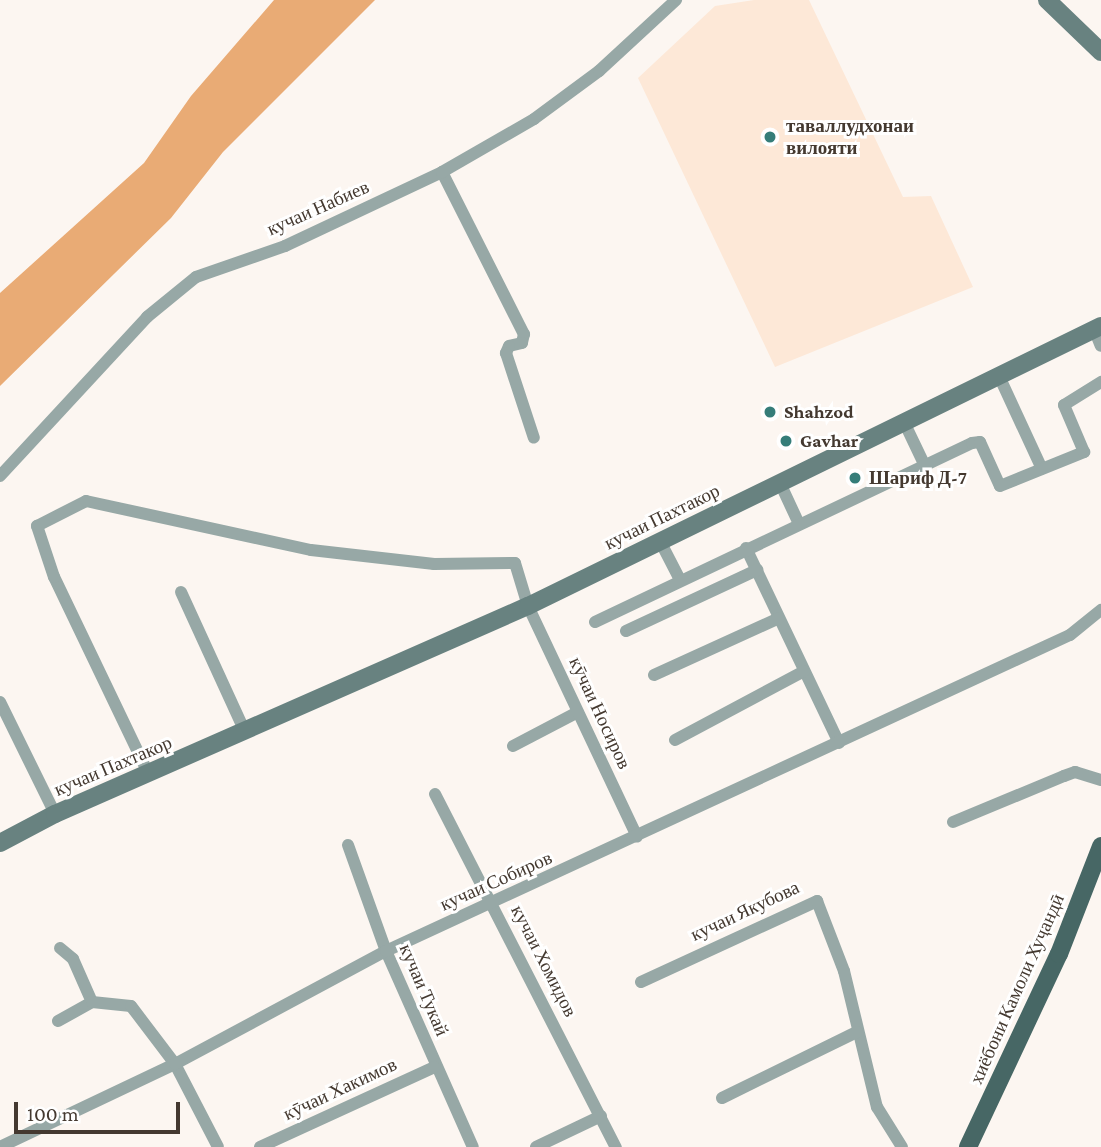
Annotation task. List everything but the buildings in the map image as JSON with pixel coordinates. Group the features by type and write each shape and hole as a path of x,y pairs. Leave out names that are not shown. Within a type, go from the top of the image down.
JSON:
{"main road":[{"path":"1047,0 1101,52"},
{"name":"кучаи Пахтакор","path":"0,843 55,814 149,775 528,606 999,376 1099,334"},
{"name":"хиёбони Камоли Хуҷандӣ","path":"968,1147 1059,954 1101,846"}],"street":[{"name":"кучаи Набиев","path":"0,476 147,317 197,277 285,246 442,172 534,119 599,71 676,0"},
{"path":"442,172 524,334 522,343 509,346 506,353 534,438"},
{"path":"999,376 1042,469"},
{"path":"595,622 679,578 924,464 980,442 1000,486 1084,452 1064,405 1101,382"},
{"path":"905,422 924,464"},
{"path":"780,483 799,524"},
{"name":"кӯчаи Носиров","path":"149,775 54,577 37,526 86,501 311,550 434,564 515,562 528,606 638,837"},
{"path":"660,541 679,578"},
{"path":"746,548 839,743"},
{"path":"626,631 757,570"},
{"path":"181,592 245,732"},
{"name":"кучаи Собиров","path":"0,1146 175,1064 386,951 494,904 1070,635 1101,610"},
{"path":"654,675 779,618"},
{"path":"675,740 804,671"},
{"path":"0,702 55,814"},
{"path":"513,746 578,712"},
{"path":"953,822 1075,772 1101,780"},
{"name":"кучаи Хомидов","path":"435,794 494,904 616,1147"},
{"name":"кучаи Тукай","path":"348,845 386,951 472,1147"},
{"name":"кучаи Якубова","path":"641,982 817,901 844,971 877,1107 902,1147"},
{"path":"60,947 73,959 92,1002"},
{"path":"58,1021 92,1002 131,1006 175,1064 219,1147"},
{"path":"722,1098 857,1032"},
{"name":"кӯчаи Хакимов","path":"260,1147 435,1067"},
{"path":"537,1147 601,1116"}],"shaded area":[{"path":"274,0 375,0 223,152 171,218 0,386 0,293 144,163 191,96"},
{"name":"таваллудхонаи вилояти","path":"754,0 809,0 903,197 931,196 973,287 775,367 638,78 715,6"}],"place":[{"name":"таваллудхонаи вилояти","path":"770,137"},
{"name":"Shahzod","path":"770,412"},
{"name":"Gavhar","path":"786,441"},
{"name":"Шариф Д-7","path":"855,478"}]}
